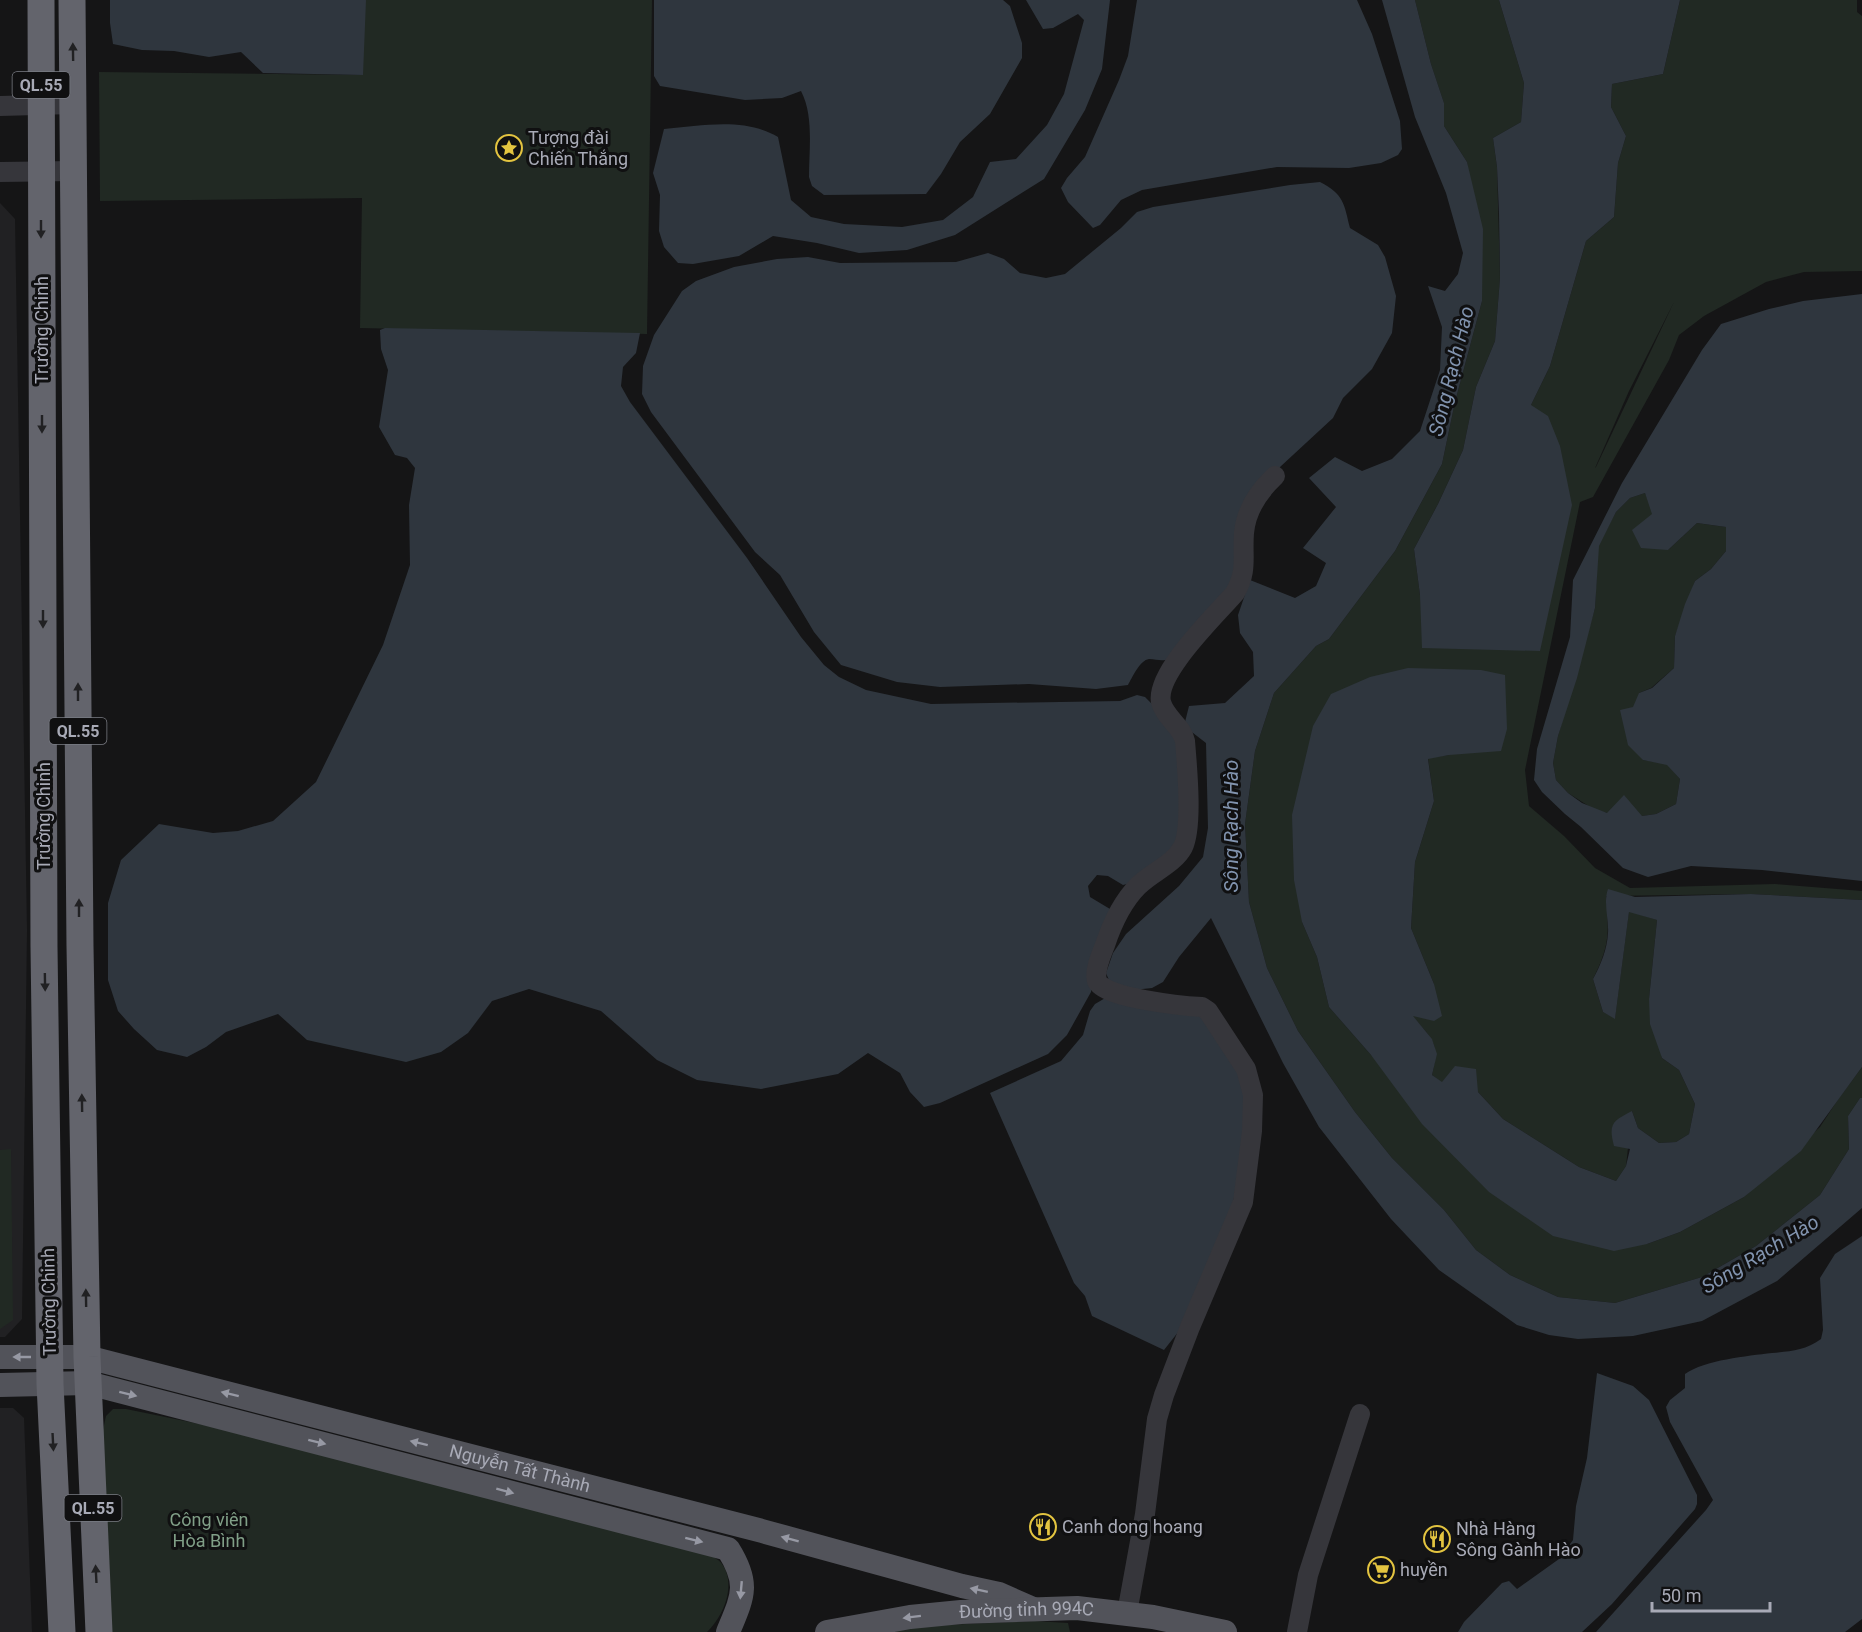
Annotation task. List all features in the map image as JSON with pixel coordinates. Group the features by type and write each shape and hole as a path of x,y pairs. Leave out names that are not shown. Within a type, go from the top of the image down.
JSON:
{"highway":[{"name":"Trường Chinh","path":"40,0 44,947 50,1384 62,1632"},
{"name":"Trường Chinh","path":"72,0 80,946 87,1357 99,1632"},
{"path":"44,947 80,946"}],"main road":[{"name":"Nguyễn Tất Thành","path":"0,1357 87,1357 999,1594 1033,1609"},
{"name":"Nguyễn Tất Thành","path":"0,1385 88,1383 728,1549"},
{"path":"728,1632 739,1606 743,1585 739,1566 728,1549 733,1524"},
{"name":"Đường tỉnh 994C","path":"827,1632 910,1617 961,1612 1077,1608 1126,1613 1225,1632"}],"street":[{"path":"0,106 74,104"},
{"path":"0,171 75,171"},
{"path":"1126,1613 1145,1515 1157,1419 1190,1327 1243,1202 1252,1131 1253,1095 1246,1069 1208,1011 1202,1007 1132,998 1107,990 1097,981 1097,973 1118,913 1136,888 1174,858 1184,845 1188,815 1185,741 1181,732 1163,709 1161,693 1164,682 1182,652 1241,582 1245,561 1244,535 1248,517 1257,495 1275,476"},
{"path":"1297,1632 1308,1575 1360,1414"}],"shaded area":[{"path":"0,203 15,219 27,930 22,1319 5,1337 0,1337"},
{"path":"0,1408 13,1408 24,1418 32,1632 0,1632"}],"green space":[{"path":"365,0 652,0 647,334 360,328 362,198 100,201 99,72 362,75"},
{"path":"1415,0 1499,0 1524,83 1521,122 1493,138 1497,167 1500,278 1495,341 1476,387 1463,450 1414,549 1420,595 1531,405 1550,366 1586,241 1614,217 1618,163 1626,136 1611,107 1612,84 1663,74 1680,0 1857,0 1857,12 1862,16 1862,271 1804,272 1766,282 1704,316 1679,335 1669,360 1593,497 1580,502 1525,770 1529,806 1564,836 1595,868 1630,888 1775,884 1862,891 1862,900 1751,894 1606,896 1607,939 1603,957 1593,979 1603,1012 1615,1018 1629,911 1657,920 1649,999 1662,1058 1679,1070 1695,1104 1689,1134 1676,1142 1659,1143 1638,1128 1632,1111 1626,1166 1616,1181 1579,1167 1503,1119 1478,1092 1442,1083 1432,1075 1435,1055 1433,1042 1412,1016 1434,984 1411,928 1415,862 1434,801 1428,758 1449,755 1481,670 1302,922 1317,957 1329,1007 1371,1055 1647,1244 1680,1232 1744,1197 1820,1127 1862,1067 1862,1098 1848,1116 1849,1149 1820,1195 1756,1246 1702,1277 1615,1303 1558,1297 1510,1275 1476,1250 1444,1210 1392,1158 1355,1112 1298,1031 1267,968 1249,902 1245,824 1255,751 1274,693 1316,646 1329,639 1395,551 1442,464 1455,402 1482,301 1467,162 1444,126 1444,103 1431,64","holes":["1674,302 1596,467 1629,391"]},
{"path":"1645,493 1668,550 1697,523 1726,527 1726,551 1711,569 1695,581 1675,636 1674,668 1651,688 1639,693 1643,760 1667,764 1680,779 1676,804 1656,814 1642,816 1595,810 1568,793 1556,780 1553,763 1558,736 1595,608 1598,546 1616,512 1630,498"},
{"path":"11,1149 13,1320 0,1329 0,1150"},
{"name":"Công viên Hòa Bình","path":"113,1409 126,1409 224,1429 711,1555 721,1563 726,1572 728,1591 726,1600 718,1618 707,1632 111,1632 101,1439 106,1416"},
{"path":"1035,1621 1068,1623 1070,1632 892,1632 919,1626"}],"water":[{"path":"110,0 366,0 363,75 263,73 241,52 209,57 174,51 142,50 113,44"},
{"path":"654,0 1003,0 1010,6 1022,43 1022,58 990,114 960,142 926,194 824,195 812,186 809,177 808,111 801,91 782,98 745,100 660,86 654,76"},
{"path":"1026,0 1110,0 1102,69 1085,110 1044,179 955,235 907,250 859,253 773,236 739,256 693,264 678,263 664,247 659,231 660,195 653,173 664,129 693,126 737,125 765,131 778,137 791,200 811,217 844,224 902,227 943,220 973,197 990,162 1016,159 1047,125 1064,94 1084,20 1078,14 1053,28 1043,29"},
{"path":"1137,0 1357,0 1372,34 1400,121 1402,149 1398,155 1381,163 1349,168 1277,167 1142,190 1121,200 1100,225 1093,228 1068,202 1061,188 1085,157 1119,80 1128,56"},
{"name":"Sông Rạch Hào","path":"1382,0 1415,0 1431,64 1444,103 1444,126 1467,162 1483,229 1482,301 1455,402 1442,464 1395,551 1329,639 1316,646 1274,693 1255,751 1245,824 1249,902 1267,968 1298,1031 1355,1112 1392,1158 1444,1210 1476,1250 1510,1275 1558,1297 1615,1303 1702,1277 1756,1246 1820,1195 1849,1149 1848,1116 1862,1098 1862,1208 1777,1281 1702,1321 1633,1336 1578,1339 1549,1335 1517,1325 1439,1270 1391,1219 1319,1127 1283,1063 1211,918 1179,957 1163,982 1152,988 1133,990 1111,985 1106,973 1113,953 1126,934 1179,886 1203,857 1208,828 1206,743 1184,726 1189,706 1225,703 1254,676 1253,652 1240,633 1238,615 1250,580 1295,598 1316,586 1326,563 1303,548 1336,507 1309,478 1335,457 1362,471 1392,459 1420,431 1440,370 1442,327 1428,286 1445,291 1458,274 1463,253 1446,193 1415,117"},
{"path":"1499,0 1680,0 1663,74 1612,84 1611,107 1626,136 1618,163 1614,217 1586,241 1550,366 1531,405 1548,416 1560,446 1572,505 1540,651 1422,648 1420,595 1414,549 1463,450 1476,387 1495,341 1500,278 1497,167 1493,138 1521,122 1524,83"},
{"path":"1320,182 1328,186 1342,200 1350,228 1378,245 1385,257 1396,296 1392,333 1372,369 1343,398 1333,418 1268,478 1238,577 1169,659 1149,659 1142,662 1128,685 1096,689 1029,684 940,687 897,682 841,665 814,632 780,575 755,552 651,412 642,394 643,366 654,335 682,291 696,281 734,267 777,259 808,257 840,263 956,262 988,253 1004,259 1020,273 1046,278 1065,274 1137,212 1153,207"},
{"path":"1862,294 1862,881 1762,870 1691,866 1648,877 1623,868 1542,792 1534,780 1537,749 1570,637 1573,580 1622,483 1702,350 1721,324 1803,301","holes":["1645,493 1652,514 1632,530 1641,548 1668,550 1697,523 1726,527 1726,551 1711,569 1695,581 1675,636 1674,668 1652,688 1639,693 1633,707 1620,710 1628,745 1643,760 1667,765 1680,779 1676,804 1656,814 1642,816 1624,795 1607,813 1582,803 1568,793 1556,780 1553,763 1558,736 1577,678 1595,608 1599,546 1616,512 1630,498"]},
{"path":"385,328 640,333 636,353 623,367 621,386 630,402 747,558 801,637 824,665 839,677 866,690 931,704 1120,701 1137,695 1145,697 1159,711 1183,750 1180,840 1135,882 1123,885 1108,876 1097,875 1088,886 1090,897 1115,912 1093,969 1091,992 1067,1035 1048,1054 940,1103 924,1107 910,1092 900,1073 868,1053 838,1074 761,1089 697,1080 657,1060 601,1011 529,989 492,1001 468,1033 441,1052 406,1062 307,1040 278,1014 226,1032 206,1047 187,1057 157,1050 134,1029 118,1011 108,980 108,903 121,860 159,824 213,833 238,831 273,821 316,782 383,645 410,565 409,505 415,468 407,458 395,455 379,427 388,370 381,349 380,330"},
{"path":"1408,668 1481,670 1505,675 1507,729 1501,751 1428,759 1434,801 1415,862 1411,928 1434,984 1442,1016 1434,1021 1413,1016 1432,1039 1437,1054 1432,1075 1442,1082 1455,1066 1476,1069 1478,1092 1503,1119 1579,1167 1616,1181 1626,1166 1630,1149 1614,1146 1612,1127 1616,1120 1632,1111 1638,1128 1659,1143 1676,1142 1689,1134 1695,1104 1679,1070 1662,1058 1650,1024 1649,999 1657,920 1629,912 1615,1019 1603,1012 1593,979 1603,957 1607,939 1608,889 1635,897 1751,894 1862,900 1862,1067 1801,1151 1744,1197 1680,1232 1647,1244 1614,1251 1553,1236 1489,1192 1422,1124 1371,1055 1329,1007 1317,957 1302,922 1294,880 1292,815 1313,726 1331,694 1370,677"},
{"path":"1107,997 1201,1016 1240,1072 1250,1103 1230,1221 1179,1331 1164,1350 1092,1316 1085,1296 1074,1283 990,1093 1061,1061 1083,1035 1090,1011 1095,1004"},
{"path":"1862,1236 1862,1619 1845,1632 1596,1632 1713,1500 1670,1422 1666,1407 1670,1400 1685,1388 1685,1374 1704,1365 1727,1359 1797,1350 1821,1339 1823,1330 1820,1278 1835,1254"},
{"path":"1597,1373 1633,1386 1649,1400 1697,1495 1695,1509 1612,1604 1582,1632 1458,1632 1464,1622 1502,1583 1509,1581 1517,1589 1559,1559 1573,1540 1576,1506 1587,1458"}],"place":[{"name":"Tượng đài Chiến Thắng","path":"509,148"},
{"name":"Canh dong hoang","path":"1043,1527"},
{"name":"Nhà Hàng Sông Gành Hào","path":"1437,1539"},
{"name":"huyền","path":"1381,1570"}]}
